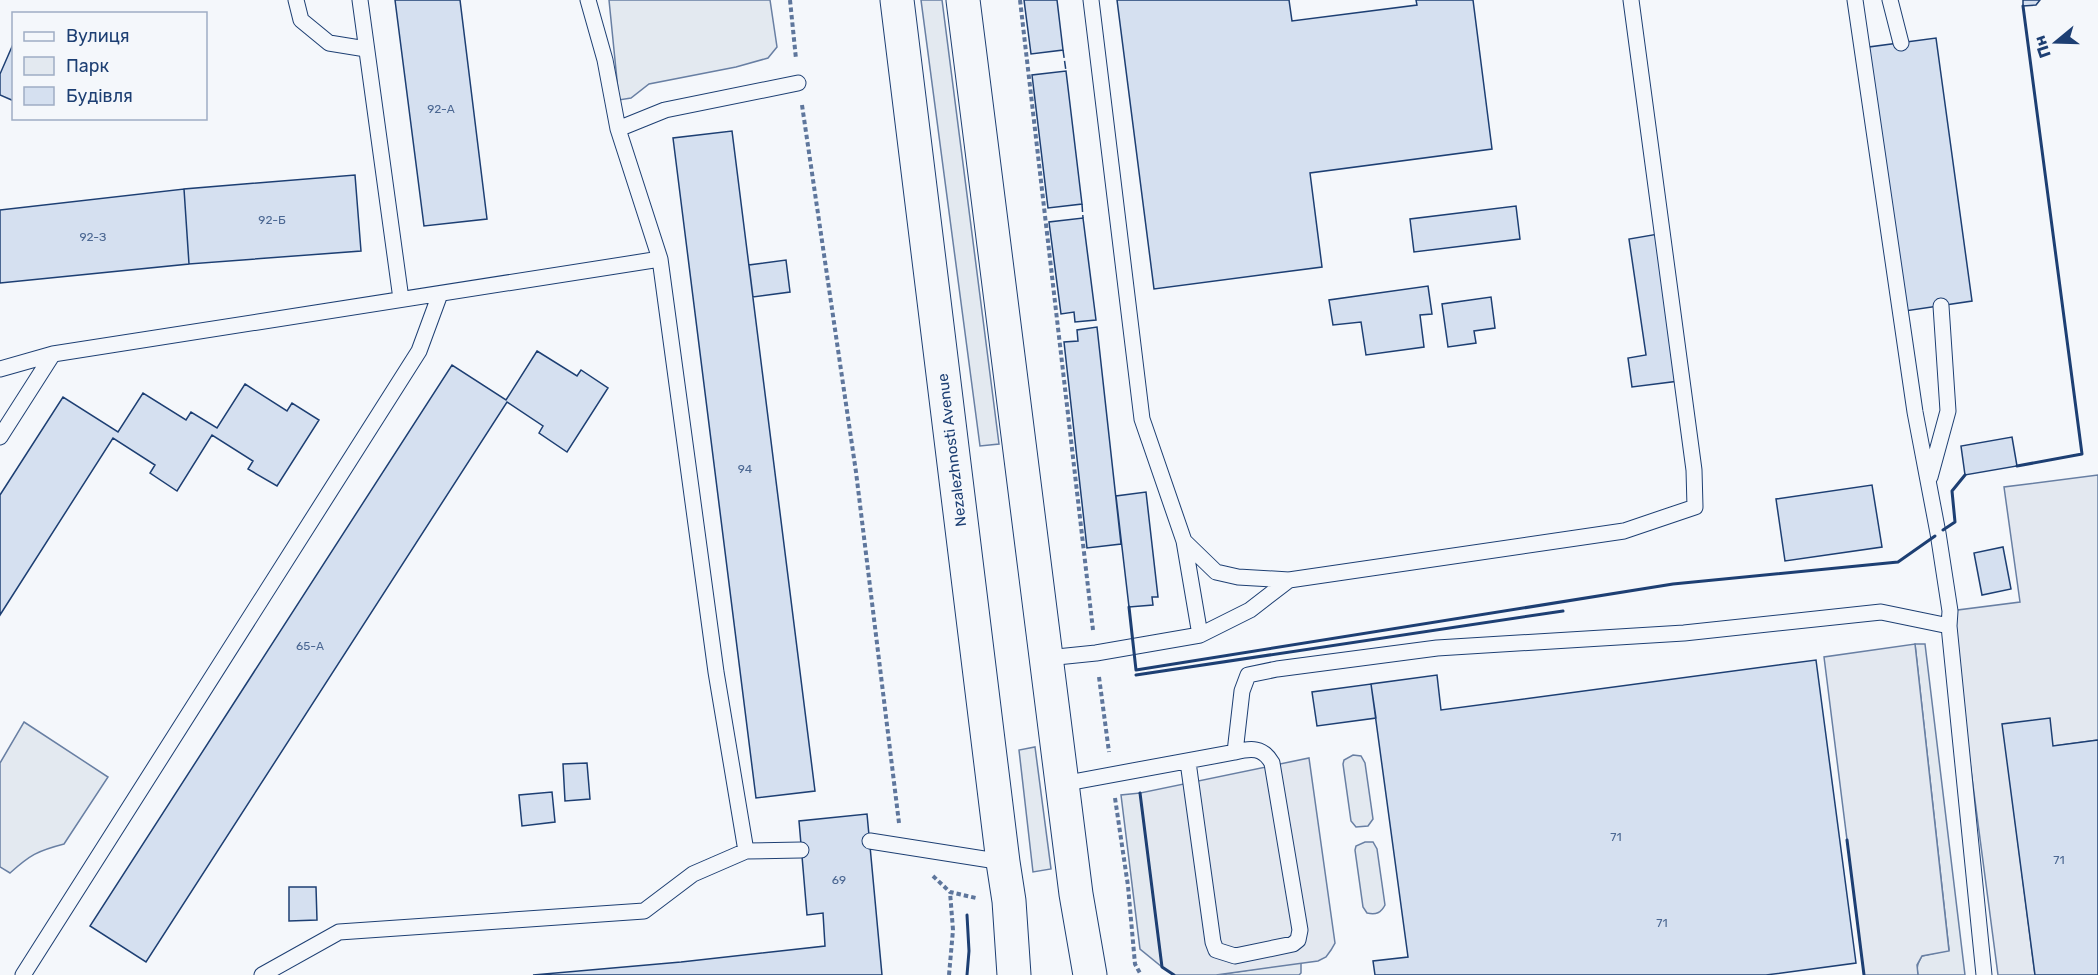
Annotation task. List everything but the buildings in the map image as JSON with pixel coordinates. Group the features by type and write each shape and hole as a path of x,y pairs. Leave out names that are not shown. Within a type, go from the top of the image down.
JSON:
{"main road":[{"name":"Nezalezhnosti Avenue","path":"897,0 1003,862 994,900 1014,975"},
{"path":"963,0 1076,894 1090,975"}],"lane":[{"path":"296,0 301,20 329,43 366,49"},
{"path":"360,0 401,299"},
{"path":"588,0 605,60 618,129 660,259 716,672 746,851"},
{"path":"1091,0 1142,419 1184,541 1200,635"},
{"path":"1184,541 1216,572 1238,577 1289,580 1624,531 1695,507 1694,470 1631,0"},
{"path":"1855,0 1915,412 1929,479 1950,611 1949,626 1984,975"},
{"path":"1890,0 1901,43"},
{"path":"618,129 665,110 798,83"},
{"path":"0,369 53,354 660,259"},
{"path":"23,975 419,351 440,294"},
{"path":"1929,479 1948,411 1941,306"},
{"path":"0,437 53,354"},
{"path":"1047,658 1096,653 1200,635 1250,610 1289,580"},
{"path":"1235,752 1242,691 1248,675 1277,669 1437,648 1684,633 1881,612 1949,626"},
{"path":"1062,784 1188,762 1252,748 1264,753 1272,763 1300,930 1298,940 1293,944 1235,956 1216,950 1188,762"},
{"path":"870,841 1003,862"},
{"path":"262,975 339,932 644,911 693,874 746,851 801,850"}],"path":[{"path":"790,0 798,83 856,472 902,846 950,891 994,900"},
{"path":"1020,0 1096,653 1128,886 1135,964 1141,975"},
{"path":"949,975 953,930 950,891"}],"green space":[{"path":"609,0 770,0 777,47 768,58 736,67 649,84 631,98 619,100"},
{"path":"921,0 942,0 999,444 980,446"},
{"path":"1915,644 1925,644 1965,975 1918,975 1917,972 1922,956 1949,950"},
{"path":"24,722 108,777 64,844 34,854 10,873 0,867 0,763"},
{"path":"1035,747 1051,869 1033,872 1019,750"},
{"path":"1353,755 1361,756 1365,763 1373,819 1368,826 1356,827 1351,821 1343,764 1344,760"},
{"path":"1140,793 1162,967 1140,949 1121,795"},
{"path":"1365,842 1373,842 1377,849 1385,905 1380,912 1376,913 1367,913 1363,907 1355,850 1356,846"},
{"path":"1301,962 1299,975 1216,975"}],"shaded area":[{"path":"2098,475 2098,740 2053,746 2003,725 2035,975 1998,975 1950,611 2020,602 2004,487"},
{"path":"1915,644 1949,951 1922,956 1917,965 1918,975 1864,975 1824,657"},
{"path":"1309,758 1335,943 1331,950 1326,957 1318,961 1216,975 1174,975 1162,967 1140,793"}],"fence":[{"path":"1063,50 1066,71"},
{"path":"1082,204 1083,218"}],"wall":[{"path":"2017,466 2082,454 2023,6"},
{"path":"1943,530 1955,522 1952,491 1965,475"},
{"path":"1129,607 1136,670 1673,584 1898,562 1935,536"},
{"path":"1136,675 1563,611"},
{"path":"1140,793 1162,967 1174,975"},
{"path":"1847,840 1864,975"},
{"path":"967,915 969,951 967,975"}]}
